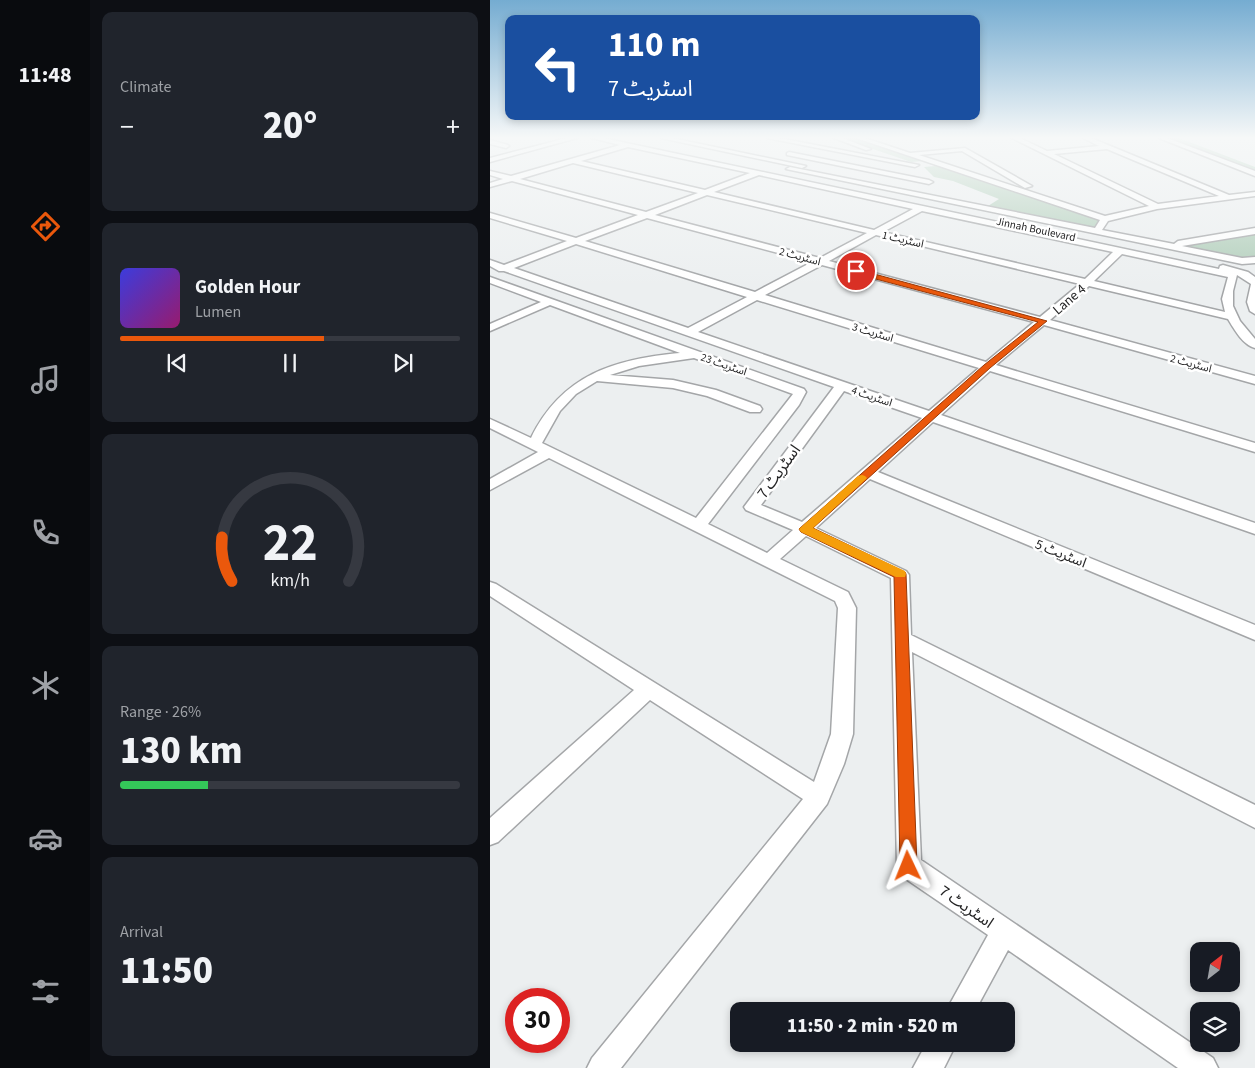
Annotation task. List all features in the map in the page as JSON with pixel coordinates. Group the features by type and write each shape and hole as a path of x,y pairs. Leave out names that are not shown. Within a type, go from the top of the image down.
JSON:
{"street":[{"name":"اسٹریٹ 2","path":"545,188 1043,321 1255,380"},
{"name":"اسٹریٹ 1","path":"684,188 1232,317"},
{"path":"490,274 719,188"},
{"path":"827,188 1232,276 1227,291 1232,317 1241,331 1254,344"},
{"name":"Jinnah Boulevard","path":"845,188 1220,267 1245,274 1255,284"},
{"name":"Jinnah Boulevard","path":"872,188 1255,268"},
{"path":"896,188 911,191 917,188"},
{"path":"897,188 1242,261 1255,260"},
{"path":"1011,188 1105,219 1158,207 1255,194"},
{"path":"1031,188 1057,203"},
{"path":"1119,188 1158,207"},
{"path":"1204,188 1228,198"},
{"path":"690,332 921,208"},
{"name":"اسٹریٹ 3","path":"490,215 1255,448"},
{"path":"1096,231 1105,219"},
{"path":"1170,246 1255,231"},
{"name":"Lane 4","path":"768,561 987,367 1087,283 1120,251"},
{"name":"اسٹریٹ 4","path":"490,263 1255,529"},
{"name":"اسٹریٹ 23","path":"490,280 800,392 782,418 699,524"},
{"path":"1255,284 1252,302 1255,310"},
{"path":"490,328 550,302"},
{"path":"535,444 545,423 559,403 575,390 595,378 634,364 672,357 699,355"},
{"path":"595,378 673,384 711,393 755,409"},
{"name":"اسٹریٹ 7","path":"842,385 752,507 805,529 900,574 908,866 1203,1068"},
{"path":"490,422 699,524 768,561 842,597 847,608 842,734 833,764 819,797 602,1068"},
{"path":"490,485 549,452"},
{"name":"اسٹریٹ 5","path":"868,473 1255,633"},
{"path":"490,588 819,797"},
{"path":"901,638 1255,817"},
{"path":"490,834 648,689"},
{"path":"965,1002 1004,932"},
{"path":"928,1068 937,1052"}],"green space":[{"path":"970,188 1005,188 1101,220 1093,228 988,206 999,199"},
{"path":"1255,233 1255,260 1248,261 1170,246"}],"slow traffic":[{"path":"862,478 805,529 900,574"}],"route":[{"path":"856,271 1043,321 987,367 805,529 900,574 908,866"}]}
